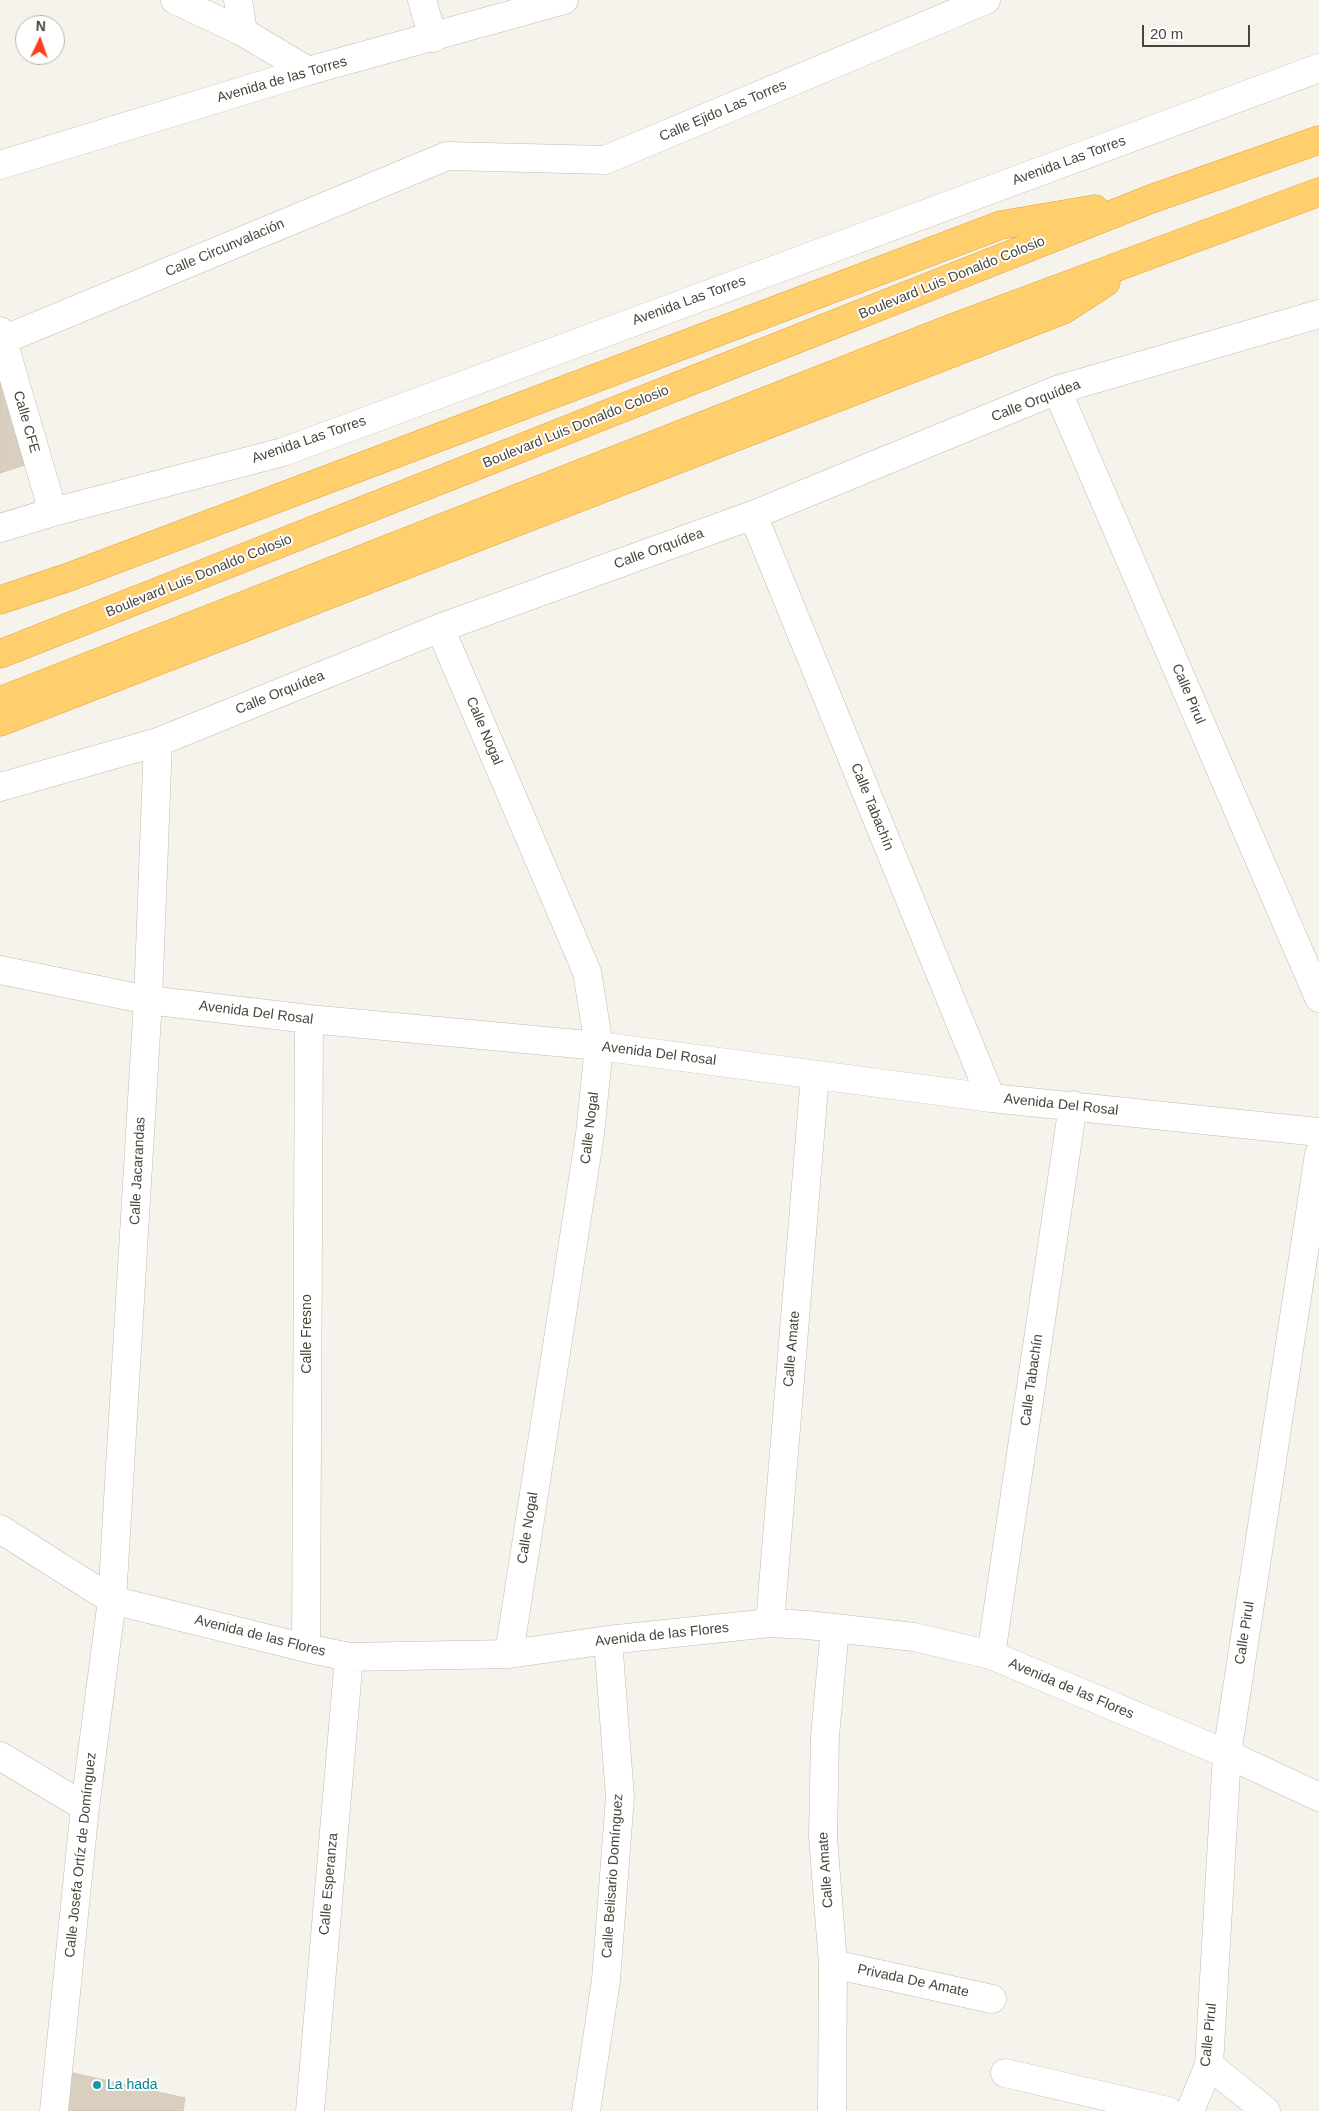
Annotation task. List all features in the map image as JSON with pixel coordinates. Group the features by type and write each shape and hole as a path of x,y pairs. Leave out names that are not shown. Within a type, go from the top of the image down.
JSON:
{"highway":[{"path":"0,600 87,570 1001,225 1151,199 1319,140"},
{"path":"0,701 955,327 1319,192"},
{"name":"Boulevard Luis Donaldo Colosio","path":"0,654 1151,199"},
{"path":"0,722 1063,310 1149,254"}],"street":[{"path":"175,0 243,32 308,71"},
{"path":"238,0 243,32"},
{"path":"422,0 433,38"},
{"name":"Avenida de las Torres","path":"0,165 308,71 433,38 564,0"},
{"name":"Calle Ejido Las Torres","path":"448,156 605,160 986,0"},
{"name":"Avenida Las Torres","path":"0,528 53,512 283,452 1319,68"},
{"name":"Calle Circunvalación","path":"1,336 448,156"},
{"name":"Calle Orquídea","path":"0,787 158,742 440,628 754,515 1057,390 1319,314"},
{"name":"Calle CFE","path":"1,336 53,512"},
{"name":"Calle Pirul","path":"1057,390 1319,998"},
{"name":"Calle Tabachín","path":"754,515 991,1098"},
{"name":"Calle Nogal","path":"440,628 586,972 599,1046 590,1134 509,1654"},
{"name":"Calle Jacarandas","path":"112,1600 148,1000 158,742"},
{"name":"Avenida Del Rosal","path":"0,970 148,1000 309,1019 599,1046 991,1098 1319,1132"},
{"name":"Calle Fresno","path":"306,1648 309,1019"},
{"name":"Calle Amate","path":"770,1623 815,1075"},
{"name":"Calle Tabachín","path":"991,1655 1073,1106"},
{"name":"Calle Pirul","path":"1190,2111 1209,2065 1227,1754 1319,1154"},
{"name":"Avenida de las Flores","path":"0,1529 112,1600 349,1657 509,1654 608,1640 770,1623 808,1624 914,1637 991,1655 1227,1754 1319,1798"},
{"name":"Calle Josefa Ortíz de Domínguez","path":"54,2111 84,1807 112,1600"},
{"name":"Calle Amate","path":"832,2111 834,1964 823,1837 825,1736 835,1628"},
{"name":"Calle Belisario Domínguez","path":"586,2111 606,1980 620,1798 608,1640"},
{"name":"Calle Esperanza","path":"310,2111 349,1657"},
{"path":"0,1756 84,1807"},
{"name":"Privada De Amate","path":"834,1964 992,1999"},
{"path":"1209,2065 1266,2111"},
{"path":"1004,2073 1168,2111"}],"building":[{"path":"0,367 28,464 0,473"},
{"name":"La hada","path":"68,2072 185,2098 183,2111 64,2111"}],"place":[{"name":"La hada","path":"97,2085"}]}
